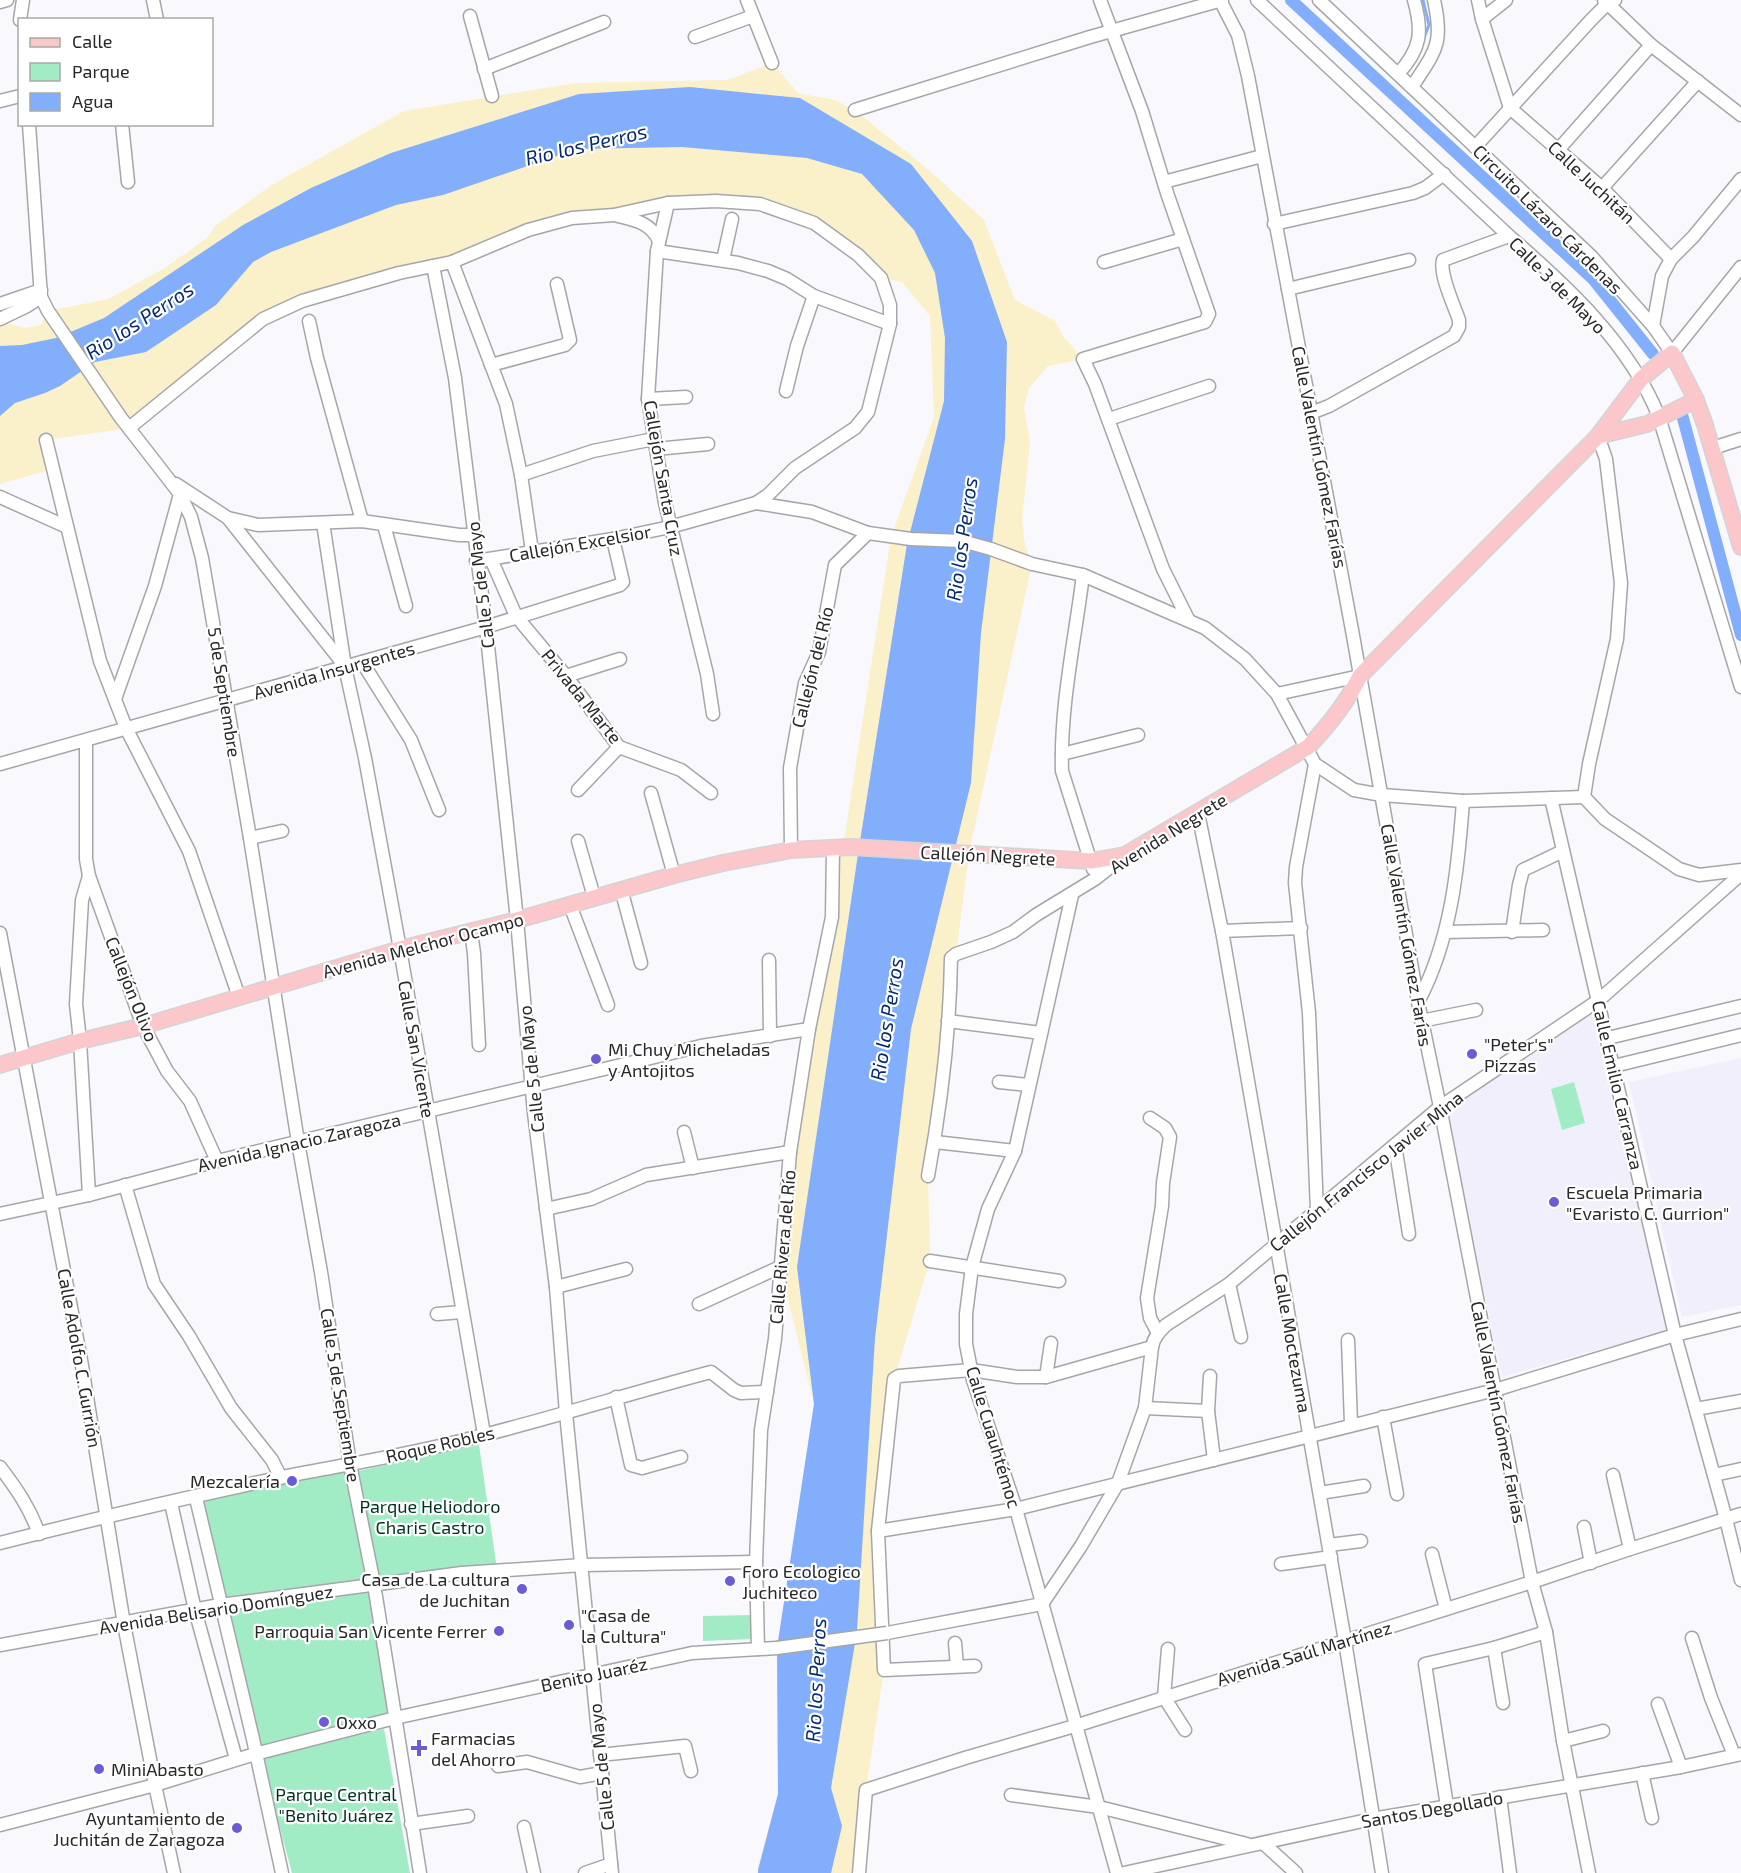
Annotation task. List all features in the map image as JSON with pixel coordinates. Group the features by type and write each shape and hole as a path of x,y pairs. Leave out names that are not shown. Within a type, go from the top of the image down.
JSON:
{"main road":[{"name":"Avenida Negrete","path":"1125,855 1308,747 1347,701 1360,676 1598,436 1641,379 1672,353"},
{"name":"Circuito Lázaro Cárdenas","path":"1672,353 1696,400 1713,448 1741,547"},
{"path":"1598,436 1647,424 1696,400"},
{"name":"Avenida Melchor Ocampo","path":"0,1065 80,1041 143,1026 400,949 517,920 674,875 791,850 851,847"},
{"name":"Callejón Negrete","path":"851,847 1091,861 1125,855"}],"street":[{"path":"0,2 7,0"},
{"path":"13,0 20,16"},
{"path":"20,16 23,0"},
{"path":"153,0 157,18"},
{"path":"747,0 771,63"},
{"path":"1100,0 1142,111 1209,314 1205,322 1083,359 1109,419 1163,569 1188,620"},
{"path":"855,110 1221,0"},
{"name":"Calle Valentín Gómez Farías","path":"1221,0 1238,35 1248,76 1382,795 1421,1021 1440,1107 1532,1582 1546,1632 1563,1741 1589,1873"},
{"name":"Calle 3 de Mayo","path":"1257,0 1548,270 1602,326 1641,379 1659,417 1741,687"},
{"name":"Circuito Lázaro Cárdenas","path":"1319,0 1591,256 1653,326 1672,353"},
{"path":"1398,74 1410,60 1420,37 1420,21 1414,0"},
{"path":"1412,87 1437,45 1439,26 1434,0"},
{"path":"1478,0 1510,108"},
{"path":"1482,18 1506,0"},
{"path":"1475,147 1609,1 1651,45 1741,115"},
{"path":"470,16 492,96"},
{"path":"695,37 753,16"},
{"path":"484,69 604,22"},
{"path":"1558,150 1651,45"},
{"path":"1602,188 1698,81"},
{"path":"0,101 18,96"},
{"name":"Calle Juchitán","path":"1510,108 1602,188 1671,259"},
{"path":"29,126 41,293"},
{"path":"122,126 128,182"},
{"path":"1164,182 1262,156"},
{"path":"1274,224 1413,193 1425,188 1444,174"},
{"path":"1653,326 1662,276 1671,259 1693,237 1741,179"},
{"path":"125,423 263,320 302,301 399,273 452,262 528,230 572,218 614,215 668,203 716,201 760,204 814,223 858,255 881,278 890,305 890,324 868,412 855,428 795,468 756,503"},
{"name":"Callejón Santa Cruz","path":"668,203 658,246 648,399 670,527 709,681 713,714"},
{"path":"614,215 640,222 656,233 658,246 776,274 814,296 890,324"},
{"path":"723,260 732,219"},
{"path":"1311,413 1329,406 1454,336 1459,327 1459,320 1443,273 1441,264 1443,260 1509,236"},
{"path":"1104,262 1183,239"},
{"path":"1288,289 1409,260"},
{"path":"452,262 506,404 521,475 532,551"},
{"name":"Calle 5 de Mayo","path":"433,266 455,378 486,627 532,1088 556,1287 566,1413 583,1565 611,1869"},
{"path":"1672,353 1741,267"},
{"path":"491,365 565,345 570,340 557,284"},
{"path":"0,304 41,293"},
{"path":"0,319 27,306 41,293"},
{"name":"5 de Septiembre","path":"41,293 48,310 125,423 171,480 191,517 202,558 273,988"},
{"path":"786,392 797,346 814,296"},
{"path":"309,321 362,521"},
{"path":"1109,419 1209,386"},
{"path":"648,399 686,398"},
{"path":"1584,797 1589,764 1617,639 1621,583 1609,478 1606,459 1598,436"},
{"path":"1713,448 1741,439"},
{"path":"46,440 100,661 126,728 189,851 239,997"},
{"path":"521,475 593,452 655,444 708,444"},
{"path":"171,480 228,519 345,667"},
{"path":"115,699 154,586 180,494"},
{"path":"0,497 67,527"},
{"name":"Callejón Excelsior","path":"476,561 613,539 670,527 756,503 812,512 868,533 928,540 962,541 1032,564 1083,575 1205,628 1230,645 1277,694 1308,747 1315,764"},
{"path":"228,519 258,525 362,521 459,535 475,535"},
{"name":"Calle San Vicente","path":"323,523 345,667 365,758 400,949 484,1434"},
{"path":"384,525 406,606"},
{"name":"Callejón del Río","path":"791,850 790,768 804,683 819,652 835,566 868,533"},
{"name":"Avenida Insurgentes","path":"0,764 486,627 620,585 623,582 613,539"},
{"name":"Privada Marte","path":"491,559 516,616 566,676 620,747 681,770 711,793"},
{"path":"1083,575 1062,754 1065,784 1095,879"},
{"path":"566,676 620,659"},
{"path":"362,662 411,740 439,810"},
{"path":"1277,694 1360,676"},
{"path":"1062,754 1138,735"},
{"path":"86,741 86,859 89,876 82,900 76,993 89,1194"},
{"path":"578,790 620,747"},
{"path":"1317,1211 1309,1013 1296,883 1296,867 1315,764 1354,790 1382,795 1463,801 1584,797 1605,819 1679,869 1699,875 1741,872"},
{"path":"651,793 674,875"},
{"name":"Calle Emilio Carranza","path":"1551,798 1675,1335 1741,1580"},
{"path":"1418,1002 1428,982 1445,932 1458,870 1463,801"},
{"name":"Calle Moctezuma","path":"1198,813 1222,932 1310,1435 1382,1873"},
{"path":"250,838 282,831"},
{"path":"578,841 594,897"},
{"name":"Calle Rivera del Río","path":"758,1649 756,1562 761,1430 775,1340 790,1152 809,1029 832,917 833,848"},
{"path":"1512,932 1523,870 1563,850"},
{"name":"Avenida Negrete","path":"948,1021 951,958 1013,932 1095,879 1125,855"},
{"name":"Callejón Francisco Javier Mina","path":"1158,1333 1166,1325 1228,1284 1440,1107 1599,1000 1741,872"},
{"name":"Callejón Olivo","path":"89,876 143,1026 167,1071 190,1101 217,1161"},
{"path":"621,890 641,963"},
{"name":"Calle Cuauhtémoc","path":"1072,894 1015,1151 988,1209 972,1267 966,1314 966,1344 971,1370 1017,1509 1117,1873"},
{"path":"570,905 608,1005"},
{"path":"1222,932 1301,928"},
{"path":"1445,932 1544,930"},
{"path":"471,932 479,1045"},
{"name":"Calle Adolfo C. Gurrión","path":"0,933 50,1202 63,1258 108,1516 124,1624 174,1873"},
{"path":"769,960 770,1036"},
{"name":"Calle 5 de Septiembre","path":"273,988 321,1272 350,1464 374,1584 420,1873"},
{"path":"1608,1038 1741,1006"},
{"path":"1421,1021 1476,1010"},
{"path":"928,1176 948,1021 1041,1033"},
{"name":"Avenida Ignacio Zaragoza","path":"0,1214 701,1046 809,1029"},
{"path":"1614,1066 1741,1035"},
{"path":"999,1082 1029,1085"},
{"path":"1042,1604 1081,1546 1119,1482 1145,1408 1152,1347 1158,1333 1150,1318 1147,1298 1162,1206 1170,1137 1166,1128 1150,1118"},
{"path":"684,1132 693,1168"},
{"path":"934,1142 1015,1151"},
{"path":"1395,1145 1409,1234"},
{"path":"546,1209 591,1199 646,1175 790,1152"},
{"path":"125,1185 154,1284 189,1336 231,1408 272,1460 280,1478"},
{"path":"930,1261 1059,1281"},
{"path":"699,1304 780,1267"},
{"path":"556,1287 626,1269"},
{"path":"1228,1284 1241,1337"},
{"path":"437,1314 462,1312"},
{"path":"878,1531 1017,1509 1495,1390 1675,1335 1741,1318"},
{"path":"1348,1340 1351,1425"},
{"path":"1046,1377 1051,1343"},
{"path":"975,1666 884,1670 884,1628 878,1531 894,1379 899,1376 971,1370 1017,1377 1046,1377 1152,1347"},
{"name":"Roque Robles","path":"0,1544 108,1516 448,1444 711,1372 741,1393 767,1392"},
{"path":"1210,1376 1208,1412 1214,1460"},
{"path":"616,1397 631,1465 642,1468 681,1457"},
{"path":"1696,1409 1741,1401"},
{"path":"1145,1408 1208,1412"},
{"path":"1383,1417 1397,1494"},
{"path":"0,1467 32,1512 39,1533"},
{"path":"1714,1475 1741,1469"},
{"path":"1613,1475 1630,1548"},
{"path":"1320,1493 1364,1486"},
{"path":"196,1498 282,1873"},
{"path":"171,1503 195,1610 236,1759"},
{"name":"Avenida Saúl Martínez","path":"859,1873 866,1791 1741,1514"},
{"path":"1584,1527 1591,1563"},
{"path":"1281,1564 1361,1541"},
{"path":"1432,1554 1446,1609"},
{"name":"Avenida Belisario Domínguez","path":"0,1645 220,1605 474,1572 583,1565 756,1562"},
{"name":"Benito Juaréz","path":"0,1826 155,1785 236,1759 394,1718 692,1653 777,1648 884,1628 1042,1604"},
{"path":"1447,1806 1425,1664 1494,1648 1546,1632"},
{"path":"1692,1638 1711,1698 1738,1755"},
{"path":"955,1643 957,1666"},
{"path":"1494,1648 1503,1703"},
{"path":"1168,1649 1164,1697 1185,1730"},
{"path":"1658,1704 1681,1767"},
{"path":"1563,1741 1603,1731"},
{"path":"600,1755 685,1746 691,1771"},
{"name":"Santos Degollado","path":"1124,1873 1372,1819 1681,1767 1738,1755"},
{"path":"498,1766 527,1762 580,1777 602,1773"},
{"path":"1642,1773 1652,1818"},
{"path":"1011,1795 1099,1807 1257,1844 1296,1873"},
{"path":"1500,1797 1510,1873"},
{"path":"411,1824 468,1816"},
{"path":"524,1827 534,1873"},
{"path":"585,1873 611,1869"}],"shaded area":[{"path":"1592,1014 1667,1330 1502,1377 1446,1109"},
{"path":"1741,1058 1741,1305 1682,1317 1629,1082"}],"green space":[{"path":"1574,1082 1585,1123 1562,1130 1551,1089"},
{"name":"Parque Heliodoro Charis Castro","path":"479,1445 497,1569 374,1583 395,1718 255,1753 196,1498 350,1464 373,1574 358,1471"},
{"path":"752,1615 753,1639 703,1641 703,1616"},
{"name":"Parque Central \"Benito Juárez","path":"384,1729 410,1873 292,1873 261,1757"}],"sand":[{"path":"772,63 798,93 835,100 855,110 931,172 984,220 1015,300 1055,321 1063,336 1083,359 1048,366 1029,388 1024,408 1030,442 1022,520 1025,545 1032,564 969,853 928,1176 930,1261 894,1379 878,1531 884,1670 866,1790 859,1873 758,1873 778,1794 777,1648 814,1404 780,1267 790,1152 834,880 843,847 891,537 934,417 930,316 902,282 881,278 791,214 716,201 572,218 452,262 399,273 263,319 129,428 47,440 53,469 0,484 0,321 25,328 41,325 48,311 108,299 165,268 207,238 215,226 270,186 404,111 576,83 728,80"}],"water":[{"name":"Rio los Perros","path":"690,87 800,98 911,164 972,241 1007,342 1005,439 981,633 971,783 911,1029 875,1338 857,1631 831,1788 842,1826 831,1873 758,1873 758,1870 778,1794 777,1648 814,1404 797,1267 858,854 907,544 944,401 945,338 935,273 914,230 862,174 807,158 682,147 577,149 443,195 396,205 271,252 253,262 216,305 146,352 95,362 60,386 15,403 0,416 0,346 22,345 56,338 104,318 243,225 311,188 391,153 579,94"}],"waterway":[{"path":"1291,0 1593,279 1653,354"},
{"path":"1423,0 1429,25 1423,40"},
{"path":"1680,407 1741,635"}],"place":[{"name":"\"Peter's\" Pizzas","path":"1472,1054"},
{"name":"Mi Chuy Micheladas y Antojitos","path":"596,1059"},
{"name":"Escuela Primaria \"Evaristo C. Gurrion\"","path":"1554,1202"},
{"name":"Mezcalería","path":"292,1481"},
{"name":"Foro Ecologico Juchiteco","path":"730,1581"},
{"name":"Casa de La cultura de Juchitan","path":"522,1589"},
{"name":"\"Casa de la Cultura\"","path":"569,1625"},
{"name":"Parroquia San Vicente Ferrer","path":"499,1631"},
{"name":"Oxxo","path":"324,1722"},
{"name":"Farmacias del Ahorro","path":"419,1748"},
{"name":"MiniAbasto","path":"99,1769"},
{"name":"Ayuntamiento de Juchitán de Zaragoza","path":"237,1828"}]}
